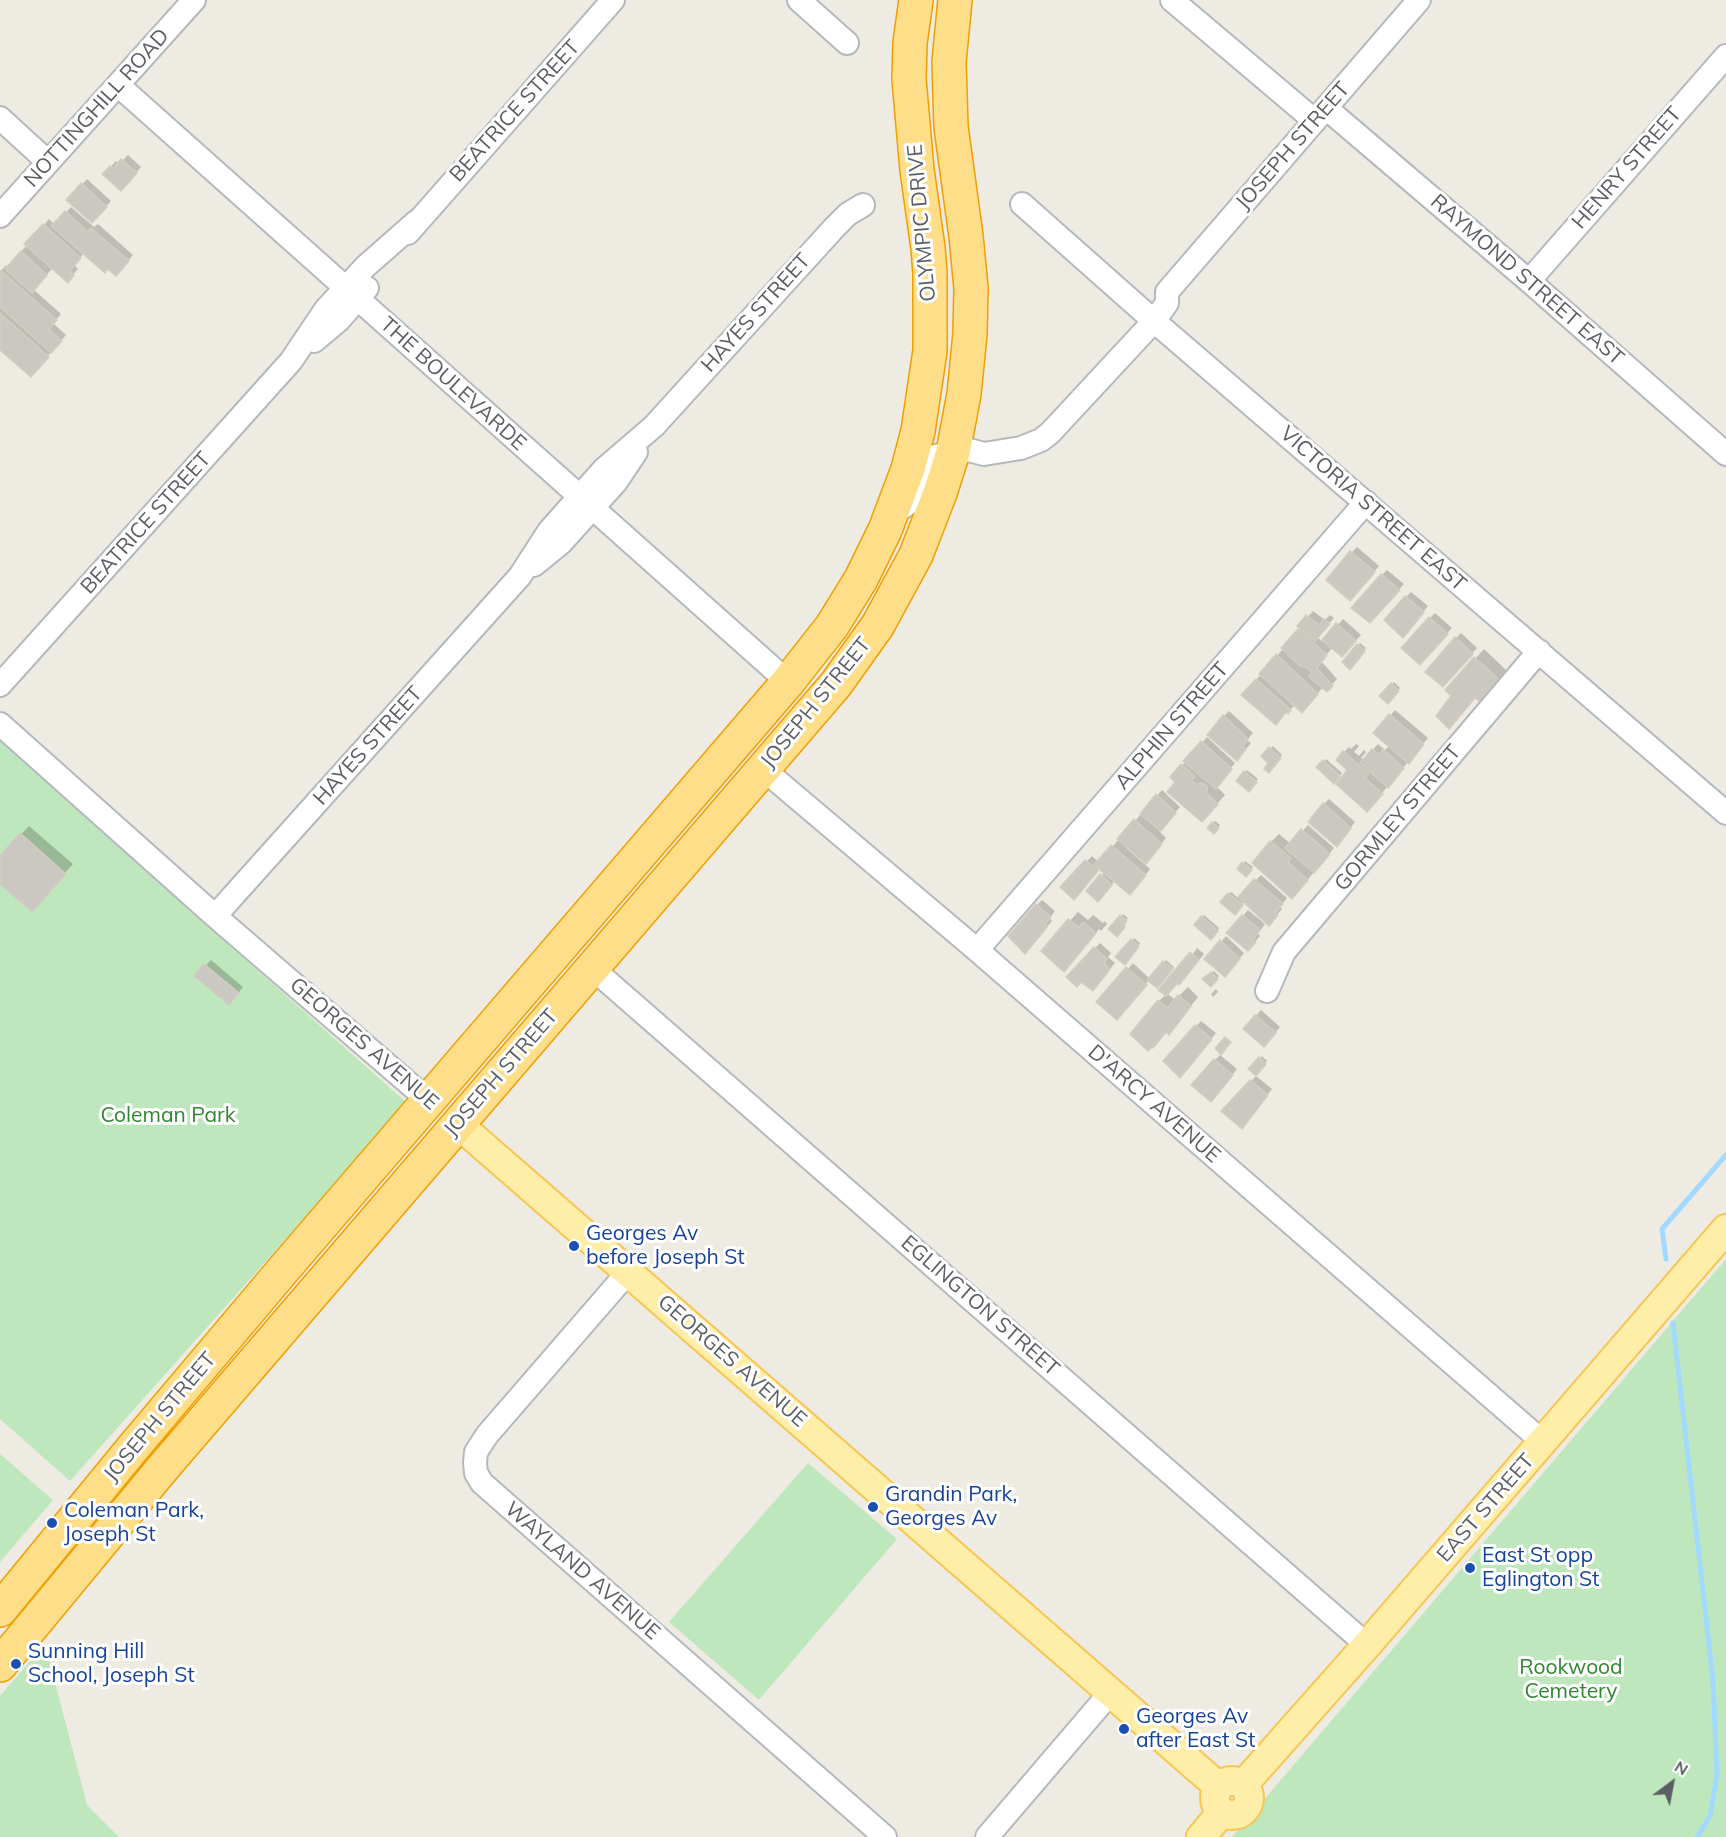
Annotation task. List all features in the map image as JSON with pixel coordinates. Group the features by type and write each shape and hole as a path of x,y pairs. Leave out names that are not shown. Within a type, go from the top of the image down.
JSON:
{"highway":[{"name":"OLYMPIC DRIVE","path":"892,514 908,469 918,431 930,351 930,273 917,170 909,79 910,43 916,0"},
{"name":"OLYMPIC DRIVE","path":"955,0 949,62 949,103 971,288 970,334 961,451"},
{"name":"JOSEPH STREET","path":"0,1665 162,1469 836,684 878,625 905,577 961,451"},
{"name":"JOSEPH STREET","path":"0,1610 132,1449 788,682 832,626 861,579 892,514"},
{"name":"GEORGES AVENUE","path":"429,1100 458,1124"}],"main road":[{"name":"GEORGES AVENUE","path":"458,1124 1228,1794"},
{"name":"EAST STREET","path":"1201,1837 1228,1794 1367,1645 1726,1229"}],"street":[{"name":"NOTTINGHILL ROAD","path":"0,216 194,0"},
{"name":"BEATRICE STREET","path":"0,686 291,361 326,309 352,294 366,266 416,222 613,0"},
{"path":"799,0 847,43"},
{"name":"RAYMOND STREET EAST","path":"1172,0 1529,281 1726,454"},
{"name":"JOSEPH STREET","path":"892,514 912,501 935,456 961,451 984,454 1003,452 1041,440 1050,433 1089,383 1148,315 1167,303 1167,292 1419,0"},
{"name":"HENRY STREET","path":"1529,281 1726,56"},
{"name":"THE BOULEVARDE","path":"118,85 788,682"},
{"path":"0,118 48,162"},
{"name":"VICTORIA STREET EAST","path":"1022,204 1726,813"},
{"name":"HAYES STREET","path":"215,916 520,576 549,531 586,502 604,470 654,426 834,228 848,214 863,205"},
{"name":"ALPHIN STREET","path":"977,950 1366,502"},
{"name":"GORMLEY STREET","path":"1266,991 1284,952 1539,651"},
{"name":"GEORGES AVENUE","path":"0,724 215,916 429,1100"},
{"name":"D'ARCY AVENUE","path":"764,769 977,950 1543,1442"},
{"name":"EGLINGTON STREET","path":"592,968 1367,1645"},
{"name":"WAYLAND AVENUE","path":"629,1271 487,1436 476,1452 476,1473 490,1490 885,1837"},
{"path":"987,1837 1111,1692"}],"green space":[{"name":"Coleman Park","path":"0,741 407,1103 70,1481 0,1419"},
{"name":"Rookwood Cemetery","path":"1726,1259 1726,1837 1232,1837"},
{"path":"0,1454 53,1500 0,1562"},
{"path":"808,1463 897,1539 759,1700 669,1622"},
{"path":"45,1644 87,1805 119,1837 0,1837 0,1696"}],"building":[{"path":"121,159 137,173 121,191 102,174 110,166 113,169"},
{"path":"81,183 107,207 92,223 66,200"},
{"path":"65,211 88,232 91,228 129,261 116,276 108,269 105,273 51,226"},
{"path":"43,224 81,258 70,271 74,275 68,283 24,244"},
{"path":"21,251 47,275 32,293 5,269"},
{"path":"0,270 57,320 49,329 62,341 51,353 0,307"},
{"path":"0,313 49,357 31,377 0,350"},
{"path":"1350,551 1375,572 1350,601 1326,580"},
{"path":"1381,574 1400,590 1370,623 1351,608"},
{"path":"1405,596 1424,612 1403,638 1384,620"},
{"path":"1306,615 1319,625 1324,619 1330,624 1315,641 1297,626"},
{"path":"1429,617 1448,634 1420,665 1401,648"},
{"path":"1336,623 1356,641 1342,657 1322,640"},
{"path":"1298,629 1327,655 1317,668 1333,686 1327,692 1309,677 1312,672 1300,664 1300,666 1281,648"},
{"path":"1455,637 1473,654 1443,687 1425,672"},
{"path":"1357,644 1365,651 1350,670 1342,662"},
{"path":"1276,654 1318,694 1302,713 1259,674"},
{"path":"1474,657 1499,679 1480,702 1475,698 1449,729 1436,716 1451,696 1445,690"},
{"path":"1256,679 1291,710 1288,714 1286,712 1276,725 1241,695"},
{"path":"1391,683 1399,691 1388,704 1379,696"},
{"path":"1389,714 1424,744 1409,764 1373,733"},
{"path":"1223,715 1248,739 1243,746 1246,749 1237,761 1207,735"},
{"path":"1201,741 1232,769 1216,789 1183,761"},
{"path":"1269,747 1281,758 1269,773 1264,769 1268,763 1261,756"},
{"path":"1372,749 1379,754 1383,749 1404,768 1388,788 1360,763"},
{"path":"1343,751 1369,774 1365,778 1383,794 1367,812 1336,784 1347,770 1336,760"},
{"path":"1323,760 1340,776 1334,784 1316,767"},
{"path":"1181,764 1195,776 1191,781 1207,786 1207,793 1218,804 1202,822 1167,792 1175,782 1170,777"},
{"path":"1244,771 1257,782 1249,792 1236,781"},
{"path":"1156,794 1176,813 1161,831 1140,814"},
{"path":"1323,803 1351,828 1337,847 1308,822"},
{"path":"1134,819 1162,844 1146,864 1117,839"},
{"path":"1212,822 1219,828 1214,834 1207,828"},
{"path":"1301,829 1330,854 1314,873 1285,848"},
{"path":"20,833 66,874 32,912 0,884 0,855"},
{"path":"1270,841 1291,858 1288,862 1308,880 1292,899 1252,863"},
{"path":"1111,845 1146,875 1130,895 1094,865"},
{"path":"1085,860 1098,871 1074,900 1060,887"},
{"path":"1242,862 1252,870 1246,877 1237,869"},
{"path":"1100,874 1112,885 1098,902 1086,891"},
{"path":"1254,879 1283,904 1275,913 1278,915 1269,926 1238,897"},
{"path":"1228,893 1243,905 1235,915 1220,902"},
{"path":"1036,904 1051,917 1045,924 1047,927 1025,954 1008,936"},
{"path":"1120,915 1127,921 1117,937 1108,929"},
{"path":"1242,915 1260,930 1253,940 1256,942 1248,951 1226,933"},
{"path":"1201,916 1218,931 1211,940 1194,925"},
{"path":"1068,919 1079,927 1083,922 1096,933 1064,972 1041,951"},
{"path":"1131,939 1139,946 1125,965 1115,957"},
{"path":"1220,940 1240,959 1225,977 1204,959"},
{"path":"1094,947 1107,959 1104,963 1110,969 1093,991 1081,982 1077,987 1066,977"},
{"path":"1190,952 1199,960 1179,985 1178,983 1166,996 1158,990"},
{"path":"1163,961 1173,969 1157,988 1147,980"},
{"path":"204,964 239,993 229,1005 194,976"},
{"path":"1126,967 1147,985 1117,1020 1096,1002"},
{"path":"1211,972 1218,979 1211,987 1202,979"},
{"path":"1178,995 1191,1006 1169,1035 1166,1032 1148,1051 1130,1034 1158,1000 1167,1008"},
{"path":"1255,1015 1276,1033 1264,1047 1243,1029"},
{"path":"1195,1025 1212,1039 1180,1078 1163,1061"},
{"path":"1225,1037 1231,1042 1221,1055 1215,1048"},
{"path":"1259,1057 1266,1064 1256,1076 1248,1069"},
{"path":"1214,1059 1233,1075 1211,1102 1191,1085"},
{"path":"1250,1080 1268,1095 1242,1129 1221,1111"}],"waterway":[{"path":"1666,1259 1662,1229 1726,1155"},
{"path":"1673,1323 1713,1681 1717,1775 1710,1816 1697,1837"}],"place":[{"name":"Georges Av before Joseph St","path":"574,1246"},
{"name":"Grandin Park, Georges Av","path":"873,1507"},
{"name":"Coleman Park, Joseph St","path":"52,1523"},
{"name":"East St opp Eglington St","path":"1470,1568"},
{"name":"Sunning Hill School, Joseph St","path":"16,1664"},
{"name":"Georges Av after East St","path":"1124,1729"}]}
